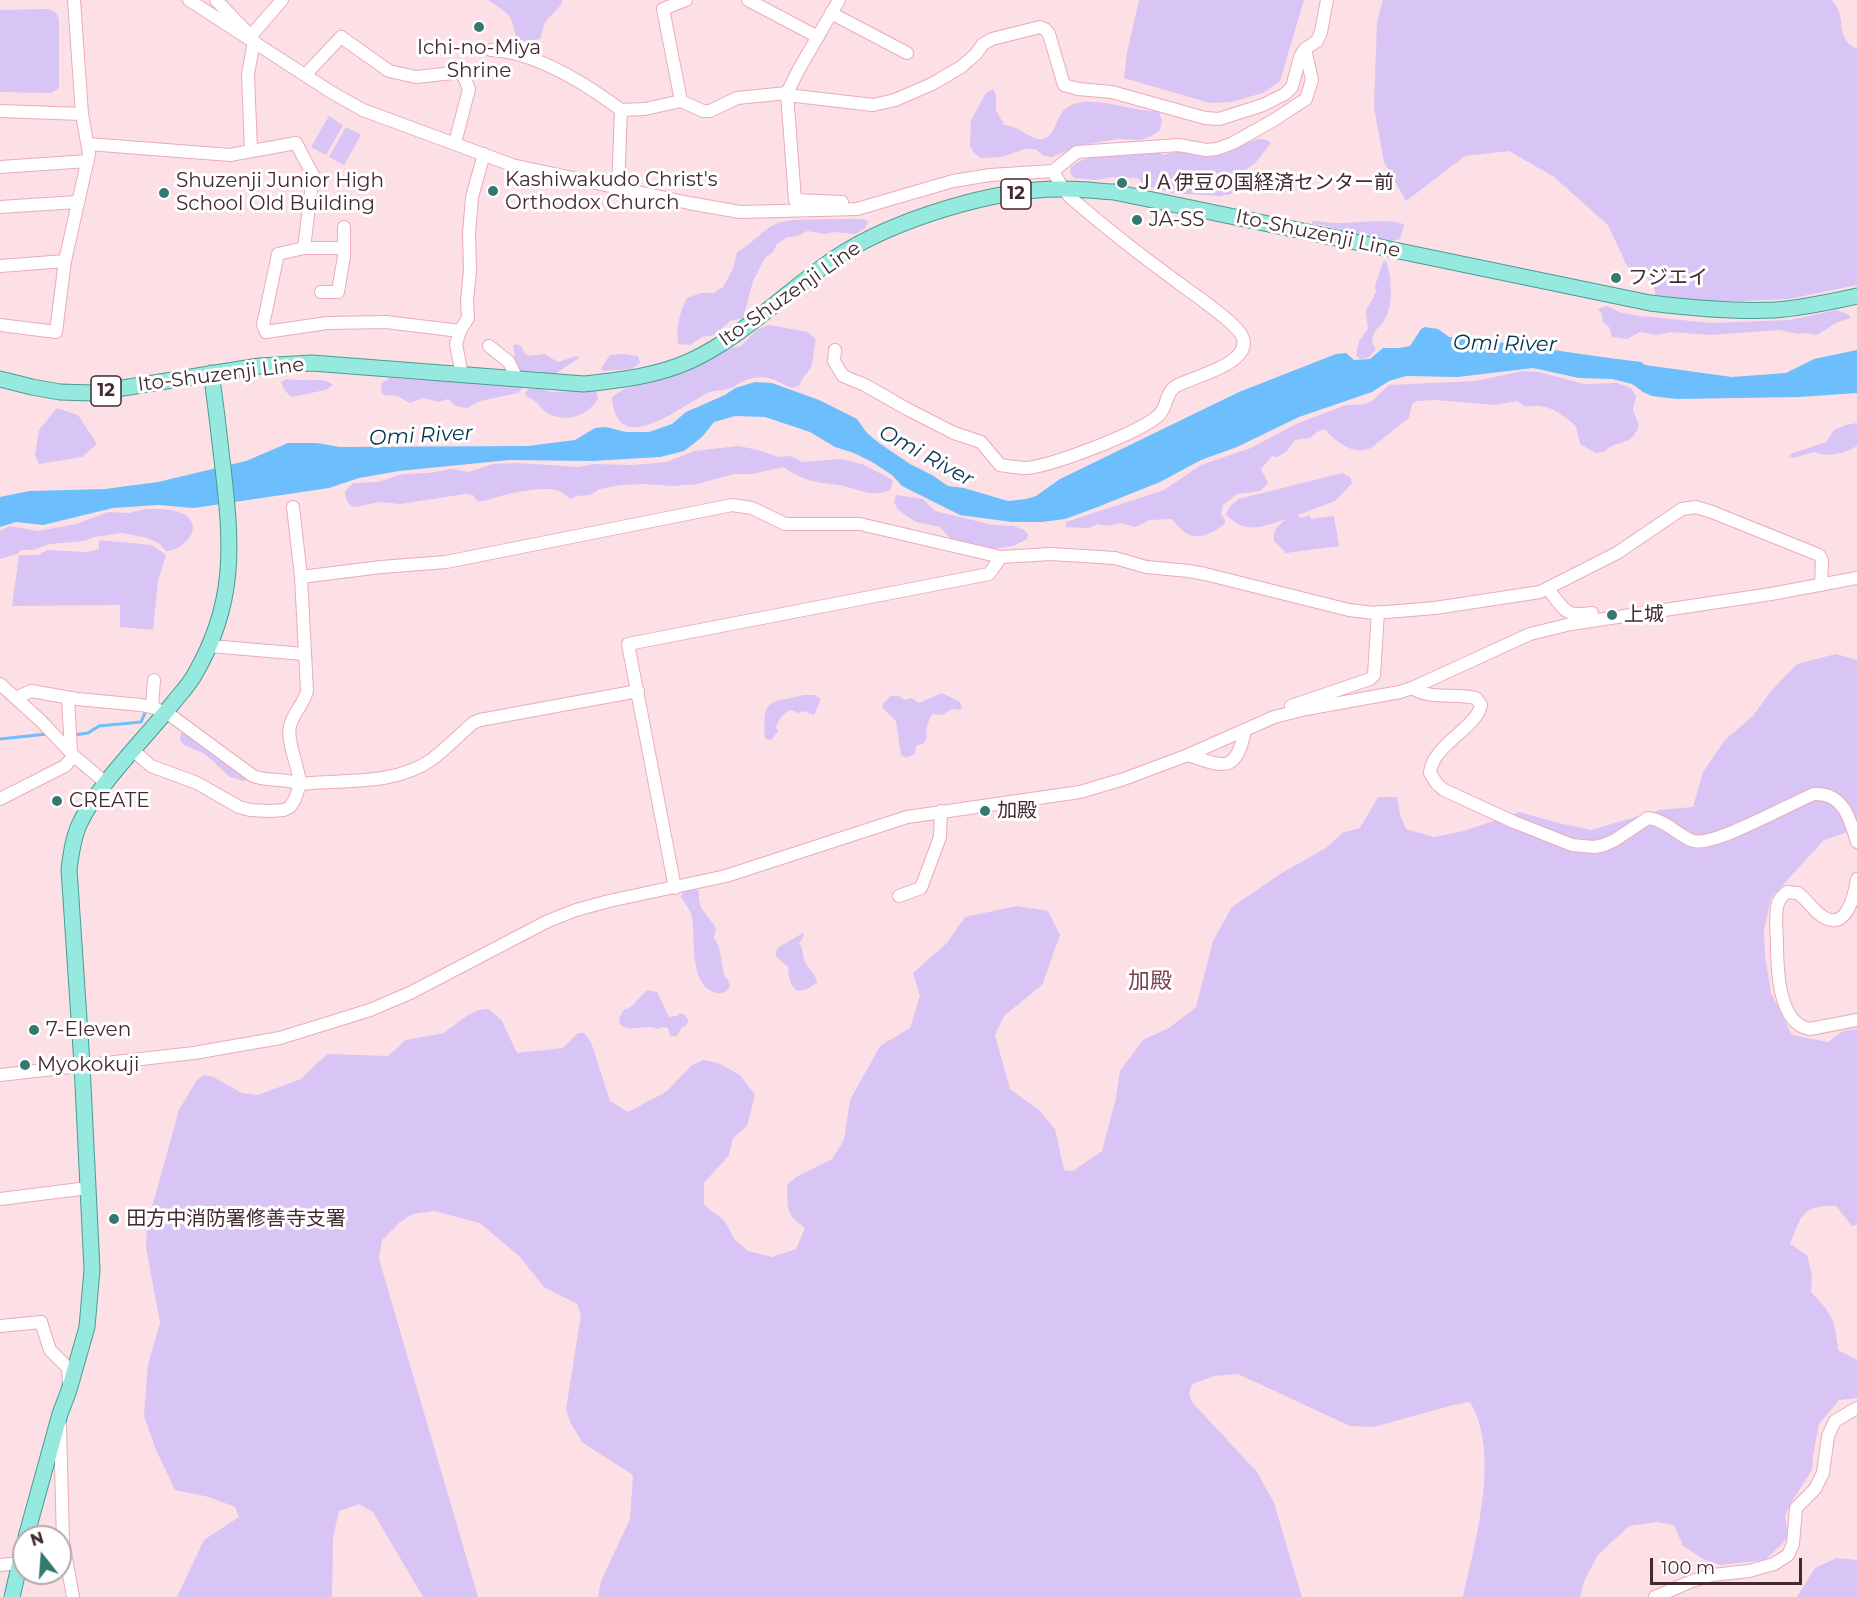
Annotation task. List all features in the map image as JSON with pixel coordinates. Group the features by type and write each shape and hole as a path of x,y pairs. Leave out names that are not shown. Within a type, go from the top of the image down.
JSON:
{"main road":[{"name":"Ito-Shuzenji Line","path":"0,379 50,390 92,393 259,366 312,363 584,384 624,380 662,371 690,361 735,334 836,258 878,235 913,220 968,202 1063,189 1114,192 1650,303 1700,309 1775,310 1827,303 1857,296"},
{"path":"29,1525 87,1327 91,1297 92,1270 82,1064 69,869 73,842 78,827 106,783 134,751 161,711 194,676 210,646 226,594 230,545 229,515 211,373"}],"street":[{"path":"0,325 56,332 65,261 88,160 88,144 82,114 74,0"},
{"path":"189,0 363,110 512,165 618,189 740,212 857,209 953,181 990,175 1053,171 1077,152 1179,145 1206,150 1217,149 1233,143 1274,120 1306,99 1312,80 1305,49"},
{"path":"216,0 245,30 251,40"},
{"path":"251,152 248,74 251,40 282,0"},
{"path":"681,101 663,9 686,0"},
{"path":"748,0 818,37"},
{"path":"839,0 787,94 795,200 855,202 857,209"},
{"path":"491,50 507,51 557,69 621,110 645,109 681,101 703,111 710,111 737,98 787,94 873,105 894,100 932,84 961,68 983,44 992,39 1040,27 1049,34 1064,85 1078,89 1112,92 1205,118 1219,118 1263,105 1285,94 1292,87 1296,67 1305,49 1317,41 1321,32 1327,0"},
{"path":"831,13 907,53"},
{"path":"306,74 341,37 389,71 416,76 462,72 469,89 455,143"},
{"path":"618,189 621,110"},
{"path":"0,111 82,114"},
{"path":"88,144 230,155 296,143 313,175 304,248"},
{"path":"462,375 456,344 460,331 468,318 472,197 484,154"},
{"path":"0,167 88,160"},
{"path":"835,350 834,361 843,376 865,385 954,433 981,442 1000,465 1025,468 1072,456 1115,439 1149,422 1160,416 1167,396 1174,387 1228,364 1239,355 1244,346 1239,331 1203,300 1090,214 1063,189 1053,171"},
{"path":"0,207 77,202"},
{"path":"321,292 338,292 344,256 342,248 344,227"},
{"path":"342,248 304,248 278,254 264,325 266,332 327,322 386,322 460,331"},
{"path":"0,266 65,261"},
{"path":"489,346 509,362 517,379"},
{"path":"301,577 446,562 732,505 752,508 785,524 860,524 1001,557 1051,554 1115,558 1146,567 1189,571 1222,578 1349,610 1378,612 1435,608 1527,595 1548,589 1617,553 1682,509 1689,507 1712,512 1819,555 1822,560 1821,585"},
{"path":"134,751 151,766 197,783 239,807 270,811 290,807 300,784 289,730 292,718 305,699 307,691 301,577 293,507"},
{"path":"675,888 628,644 989,574 1001,557"},
{"path":"0,1075 241,1046 280,1038 370,1010 410,993 548,921 609,901 675,888 753,868 907,817 1080,792 1124,779 1188,755 1270,719 1306,709 1412,688 1530,634 1571,624 1857,578"},
{"path":"1548,589 1571,614 1623,610 1629,615"},
{"path":"1270,719 1291,706 1370,679 1374,675 1378,612"},
{"path":"210,646 304,654"},
{"path":"154,680 161,711"},
{"path":"1412,688 1422,693 1476,698 1481,705 1476,716 1434,761 1430,773 1437,784 1444,790 1483,808 1572,846 1604,845 1648,818 1662,822 1693,841 1706,840 1755,822 1815,794 1824,793 1832,795 1840,803 1857,842"},
{"path":"6,692 31,691 161,711 253,776 265,780 293,781 300,784 395,777 432,759 473,723 480,720 638,691"},
{"path":"6,692 41,721 106,783"},
{"path":"0,799 65,766 73,754 68,698"},
{"path":"1188,755 1218,764 1231,762 1239,755 1245,730"},
{"path":"899,896 921,888 940,837 941,811"},
{"path":"1857,879 1851,906 1847,913 1836,919 1828,919 1821,915 1798,893 1787,892 1778,902 1776,929 1779,984 1784,1002 1795,1021 1802,1028 1809,1029 1857,1020"},
{"path":"0,1199 88,1188"},
{"path":"0,1326 41,1322 50,1350 68,1368 69,1390"},
{"path":"1655,1597 1712,1575 1749,1571 1774,1564 1788,1555 1793,1544 1796,1508 1815,1489 1823,1473 1828,1436 1835,1421 1857,1408"},
{"path":"60,1414 63,1541 72,1597"}],"shaded area":[{"path":"488,0 562,0 561,5 545,22 540,39 526,42 516,37 508,14"},
{"path":"1139,0 1304,0 1280,81 1263,93 1231,102 1210,103 1124,78"},
{"path":"1383,0 1831,0 1837,6 1846,40 1857,49 1857,285 1789,299 1719,302 1656,298 1653,282 1627,266 1608,225 1554,177 1509,151 1465,156 1406,201 1384,162 1374,108 1377,21"},
{"path":"49,9 56,13 59,19 59,88 51,93 0,92 0,10"},
{"path":"993,89 996,94 996,110 1004,125 1038,139 1047,137 1053,131 1064,110 1079,103 1099,102 1156,111 1159,112 1162,121 1160,130 1141,140 1117,139 1078,146 1052,157 1044,156 1035,149 1025,149 1002,157 981,158 970,146 971,120 986,93"},
{"path":"329,116 343,125 326,155 311,147"},
{"path":"346,127 361,135 344,165 329,157"},
{"path":"1258,139 1271,143 1256,162 1247,169 1232,194 1219,196 1172,193 1144,185 1138,178 1114,177 1095,180 1074,178 1070,173 1071,167 1080,161 1101,155 1159,152 1164,155 1177,151 1236,147"},
{"path":"864,219 868,222 865,228 856,234 834,232 826,234 807,231 798,236 787,237 777,244 773,252 765,258 753,281 743,318 730,321 714,335 702,337 690,345 678,344 679,321 687,298 701,293 714,293 723,287 733,269 737,252 767,229 781,222"},
{"path":"1312,221 1338,223 1384,221 1404,225 1400,239 1382,241 1362,238 1324,225 1314,224"},
{"path":"1386,261 1391,284 1389,309 1374,335 1372,342 1376,349 1368,358 1360,359 1356,355 1359,341 1368,329 1366,311 1376,292 1375,286 1383,262"},
{"path":"1607,306 1622,313 1640,316 1712,323 1790,320 1837,310 1849,315 1850,318 1836,323 1817,335 1779,330 1710,335 1671,332 1657,335 1640,332 1627,339 1612,337 1598,309"},
{"path":"769,325 808,332 816,340 811,367 800,385 792,388 762,377 746,380 728,389 710,392 669,416 638,427 625,425 616,416 612,397 624,389 691,370 703,361 728,349 741,346 758,329"},
{"path":"517,344 529,356 544,354 558,362 577,356 579,358 555,374 542,374 537,371 520,373 512,360 515,356 513,345"},
{"path":"610,355 638,356 640,363 631,369 603,371 601,368"},
{"path":"1524,371 1539,372 1584,384 1617,383 1631,388 1636,396 1633,410 1639,426 1632,438 1604,452 1596,453 1580,444 1576,426 1547,407 1526,407 1517,401 1495,405 1435,400 1417,401 1412,404 1409,418 1371,448 1351,449 1334,439 1325,429 1310,438 1295,440 1286,452 1277,457 1272,456 1261,469 1268,483 1260,491 1237,494 1223,505 1221,514 1226,522 1208,534 1196,536 1186,533 1172,519 1149,520 1135,527 1121,523 1107,526 1098,524 1088,528 1066,527 1066,522 1164,490 1201,465 1251,448 1296,424 1346,405 1365,404 1372,401 1389,385 1475,381"},
{"path":"390,378 523,388 518,393 480,401 467,408 456,406 448,399 439,402 423,398 410,403 397,396 384,395 381,392 382,383"},
{"path":"287,379 318,380 333,385 325,390 292,397 285,391 281,382"},
{"path":"539,388 552,392 593,390 597,393 598,399 594,405 577,416 556,417 546,412 525,394 528,389"},
{"path":"57,408 78,415 97,444 82,457 39,464 35,455 39,430"},
{"path":"1857,423 1857,446 1852,449 1830,455 1814,452 1793,458 1789,456 1826,442 1834,430"},
{"path":"738,446 779,457 791,456 802,462 841,459 862,464 893,480 890,490 871,493 811,481 783,467 752,474 734,474 697,484 620,485 571,499 559,491 538,489 483,501 477,501 473,495 465,494 400,504 380,502 354,507 346,499 345,492 353,483 378,482 403,474 452,469 469,472 493,464 519,463 579,467 593,464 633,465 666,462 695,451"},
{"path":"1342,473 1350,477 1352,483 1335,501 1298,515 1301,518 1310,515 1311,519 1334,516 1339,546 1286,553 1274,541 1274,533 1286,519 1269,525 1246,527 1239,525 1226,514 1230,506 1239,499"},
{"path":"896,495 923,499 935,511 993,525 1014,526 1028,534 1027,539 1013,546 994,549 952,540 940,527 916,522 898,510 894,502"},
{"path":"146,509 169,510 185,515 192,523 193,529 188,540 177,548 166,551 160,544 148,538 122,533 94,537 84,541 50,544 33,550 22,550 17,554 0,559 0,531 9,526 38,531 76,524 108,512 129,513"},
{"path":"99,540 152,545 166,555 158,581 153,630 120,627 120,605 12,606 19,555 38,555 47,550 87,552 99,549"},
{"path":"1836,654 1857,660 1857,829 1824,840 1771,898 1764,930 1765,956 1771,993 1792,1035 1828,1042 1843,1031 1857,1029 1857,1225 1852,1226 1836,1206 1816,1207 1804,1214 1790,1244 1807,1255 1812,1275 1811,1292 1831,1318 1838,1350 1857,1360 1857,1398 1839,1400 1819,1424 1812,1470 1785,1515 1788,1538 1765,1560 1721,1565 1703,1559 1683,1546 1674,1525 1657,1522 1629,1526 1598,1555 1584,1581 1580,1597 1463,1597 1479,1525 1485,1472 1484,1446 1479,1423 1470,1402 1374,1427 1350,1426 1238,1374 1214,1376 1192,1384 1189,1394 1192,1402 1257,1472 1274,1503 1302,1597 598,1597 601,1581 630,1519 633,1475 583,1443 570,1422 566,1409 581,1315 577,1304 544,1287 519,1256 480,1223 434,1211 413,1214 400,1222 382,1240 379,1259 478,1597 423,1597 373,1512 359,1504 339,1511 333,1537 332,1597 177,1597 204,1540 239,1517 235,1507 209,1497 175,1490 156,1450 144,1416 148,1365 160,1323 146,1247 147,1225 179,1110 197,1080 204,1075 213,1077 242,1093 258,1095 301,1079 327,1054 388,1056 406,1040 444,1033 465,1017 479,1010 489,1009 502,1021 517,1053 563,1048 578,1033 584,1033 591,1042 610,1101 628,1112 666,1092 691,1066 703,1060 718,1063 740,1075 755,1095 747,1126 733,1138 729,1155 704,1183 704,1205 724,1220 735,1240 748,1251 772,1257 796,1249 805,1228 794,1219 789,1210 787,1185 798,1176 832,1159 844,1140 850,1100 880,1046 910,1028 920,996 913,973 947,943 965,917 1017,906 1048,911 1060,935 1042,985 1004,1016 995,1035 1010,1089 1040,1111 1055,1129 1064,1170 1073,1171 1102,1151 1116,1098 1120,1071 1143,1040 1169,1028 1196,1007 1213,941 1232,907 1282,873 1326,848 1342,833 1360,828 1378,797 1397,797 1400,815 1406,829 1434,837 1464,831 1520,812 1591,830 1660,810 1693,807 1703,772 1725,740 1753,716 1771,691 1797,664"},
{"path":"942,693 960,702 962,708 952,709 942,715 933,714 928,722 927,737 924,743 916,746 915,754 906,758 901,755 896,721 883,708 883,703 891,696 899,696 904,700 911,698 919,703"},
{"path":"804,695 815,695 821,699 814,715 803,711 798,713 788,711 780,719 776,728 778,731 771,740 765,739 765,715 770,704"},
{"path":"184,731 245,775 247,779 244,781 230,777 205,754 184,745 180,740 181,733"},
{"path":"691,888 699,891 701,907 716,928 714,938 719,947 724,975 730,986 724,993 708,989 698,973 691,915 681,897 683,891"},
{"path":"803,933 804,936 799,943 805,962 817,983 798,991 791,983 788,967 776,956 776,951"},
{"path":"647,990 657,992 669,1017 680,1013 685,1015 689,1021 677,1036 670,1036 668,1028 629,1028 620,1024 619,1018 624,1010"},
{"path":"1837,1558 1857,1560 1857,1597 1797,1597 1815,1568"}],"water":[{"name":"Omi River","path":"1425,327 1438,329 1449,337 1641,362 1645,365 1732,377 1786,373 1814,359 1857,350 1857,393 1799,397 1676,399 1652,396 1632,384 1612,379 1579,378 1533,368 1458,377 1406,376 1389,381 1372,392 1299,417 1237,447 1201,460 1160,482 1065,519 1042,522 1012,522 960,515 902,486 892,475 872,462 835,447 810,432 765,417 735,416 714,422 702,437 684,451 660,457 592,461 509,460 399,471 359,478 329,488 194,508 158,505 113,508 43,525 16,522 0,527 0,497 29,491 105,489 158,482 246,461 288,443 317,443 340,447 528,446 575,440 595,428 606,427 626,432 649,432 672,424 686,412 725,395 735,388 755,382 772,383 819,400 857,419 867,433 879,443 948,486 964,488 1008,501 1026,499 1036,496 1060,479 1239,392 1336,354 1346,353 1354,360 1370,359 1383,348 1410,346 1421,329"}],"waterway":[{"path":"74,735 88,733 99,726 141,722 145,713"},
{"path":"0,739 47,734"}],"place":[{"name":"Ichi-no-Miya Shrine","path":"479,27"},
{"name":"ＪＡ伊豆の国経済センター前","path":"1122,183"},
{"name":"Kashiwakudo Christ's Orthodox Church","path":"493,191"},
{"name":"Shuzenji Junior High School Old Building","path":"164,193"},
{"name":"JA-SS","path":"1137,220"},
{"name":"フジエイ","path":"1616,278"},
{"name":"上城","path":"1612,615"},
{"name":"CREATE","path":"57,801"},
{"name":"加殿","path":"985,811"},
{"name":"7-Eleven","path":"34,1030"},
{"name":"Myokokuji","path":"25,1065"},
{"name":"田方中消防署修善寺支署","path":"114,1219"}],"district":[{"name":"加殿","path":"1150,982"}]}
